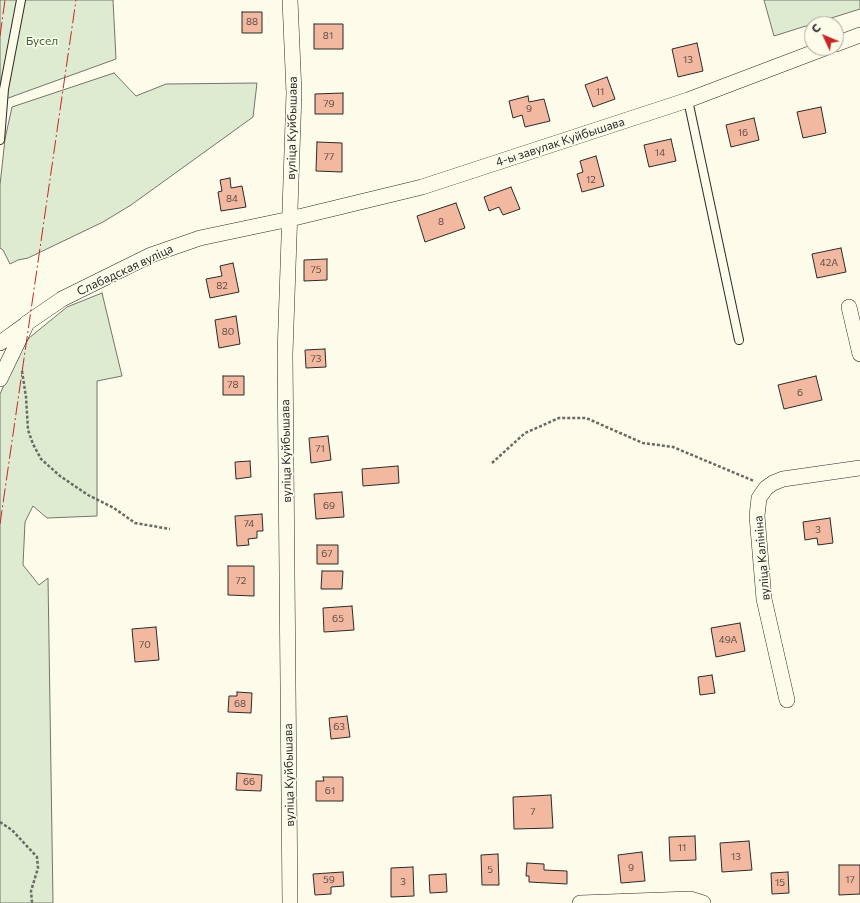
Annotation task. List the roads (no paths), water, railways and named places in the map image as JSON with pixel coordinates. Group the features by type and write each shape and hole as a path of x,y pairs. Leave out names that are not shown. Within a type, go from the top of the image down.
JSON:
{"street":[{"name":"вуліца Куйбышава","path":"290,0 294,93 285,354 290,903"},
{"path":"844,41 860,35"},
{"name":"4-ы завулак Куйбышава","path":"290,219 422,188 688,100 804,56"},
{"name":"Слабадская вуліца","path":"4,343 27,323 62,299 151,255 200,238 290,219"},
{"path":"849,307 860,354"},
{"path":"0,379 4,343"},
{"name":"вуліца Калініна","path":"787,700 764,599 757,516 760,498 766,488 783,479 860,468"},
{"path":"580,903 690,899 703,903"}],"lane":[{"path":"0,140 4,89 21,0"},
{"path":"688,100 739,340"}],"park label":[{"name":"Бусел","path":"42,41"}]}
